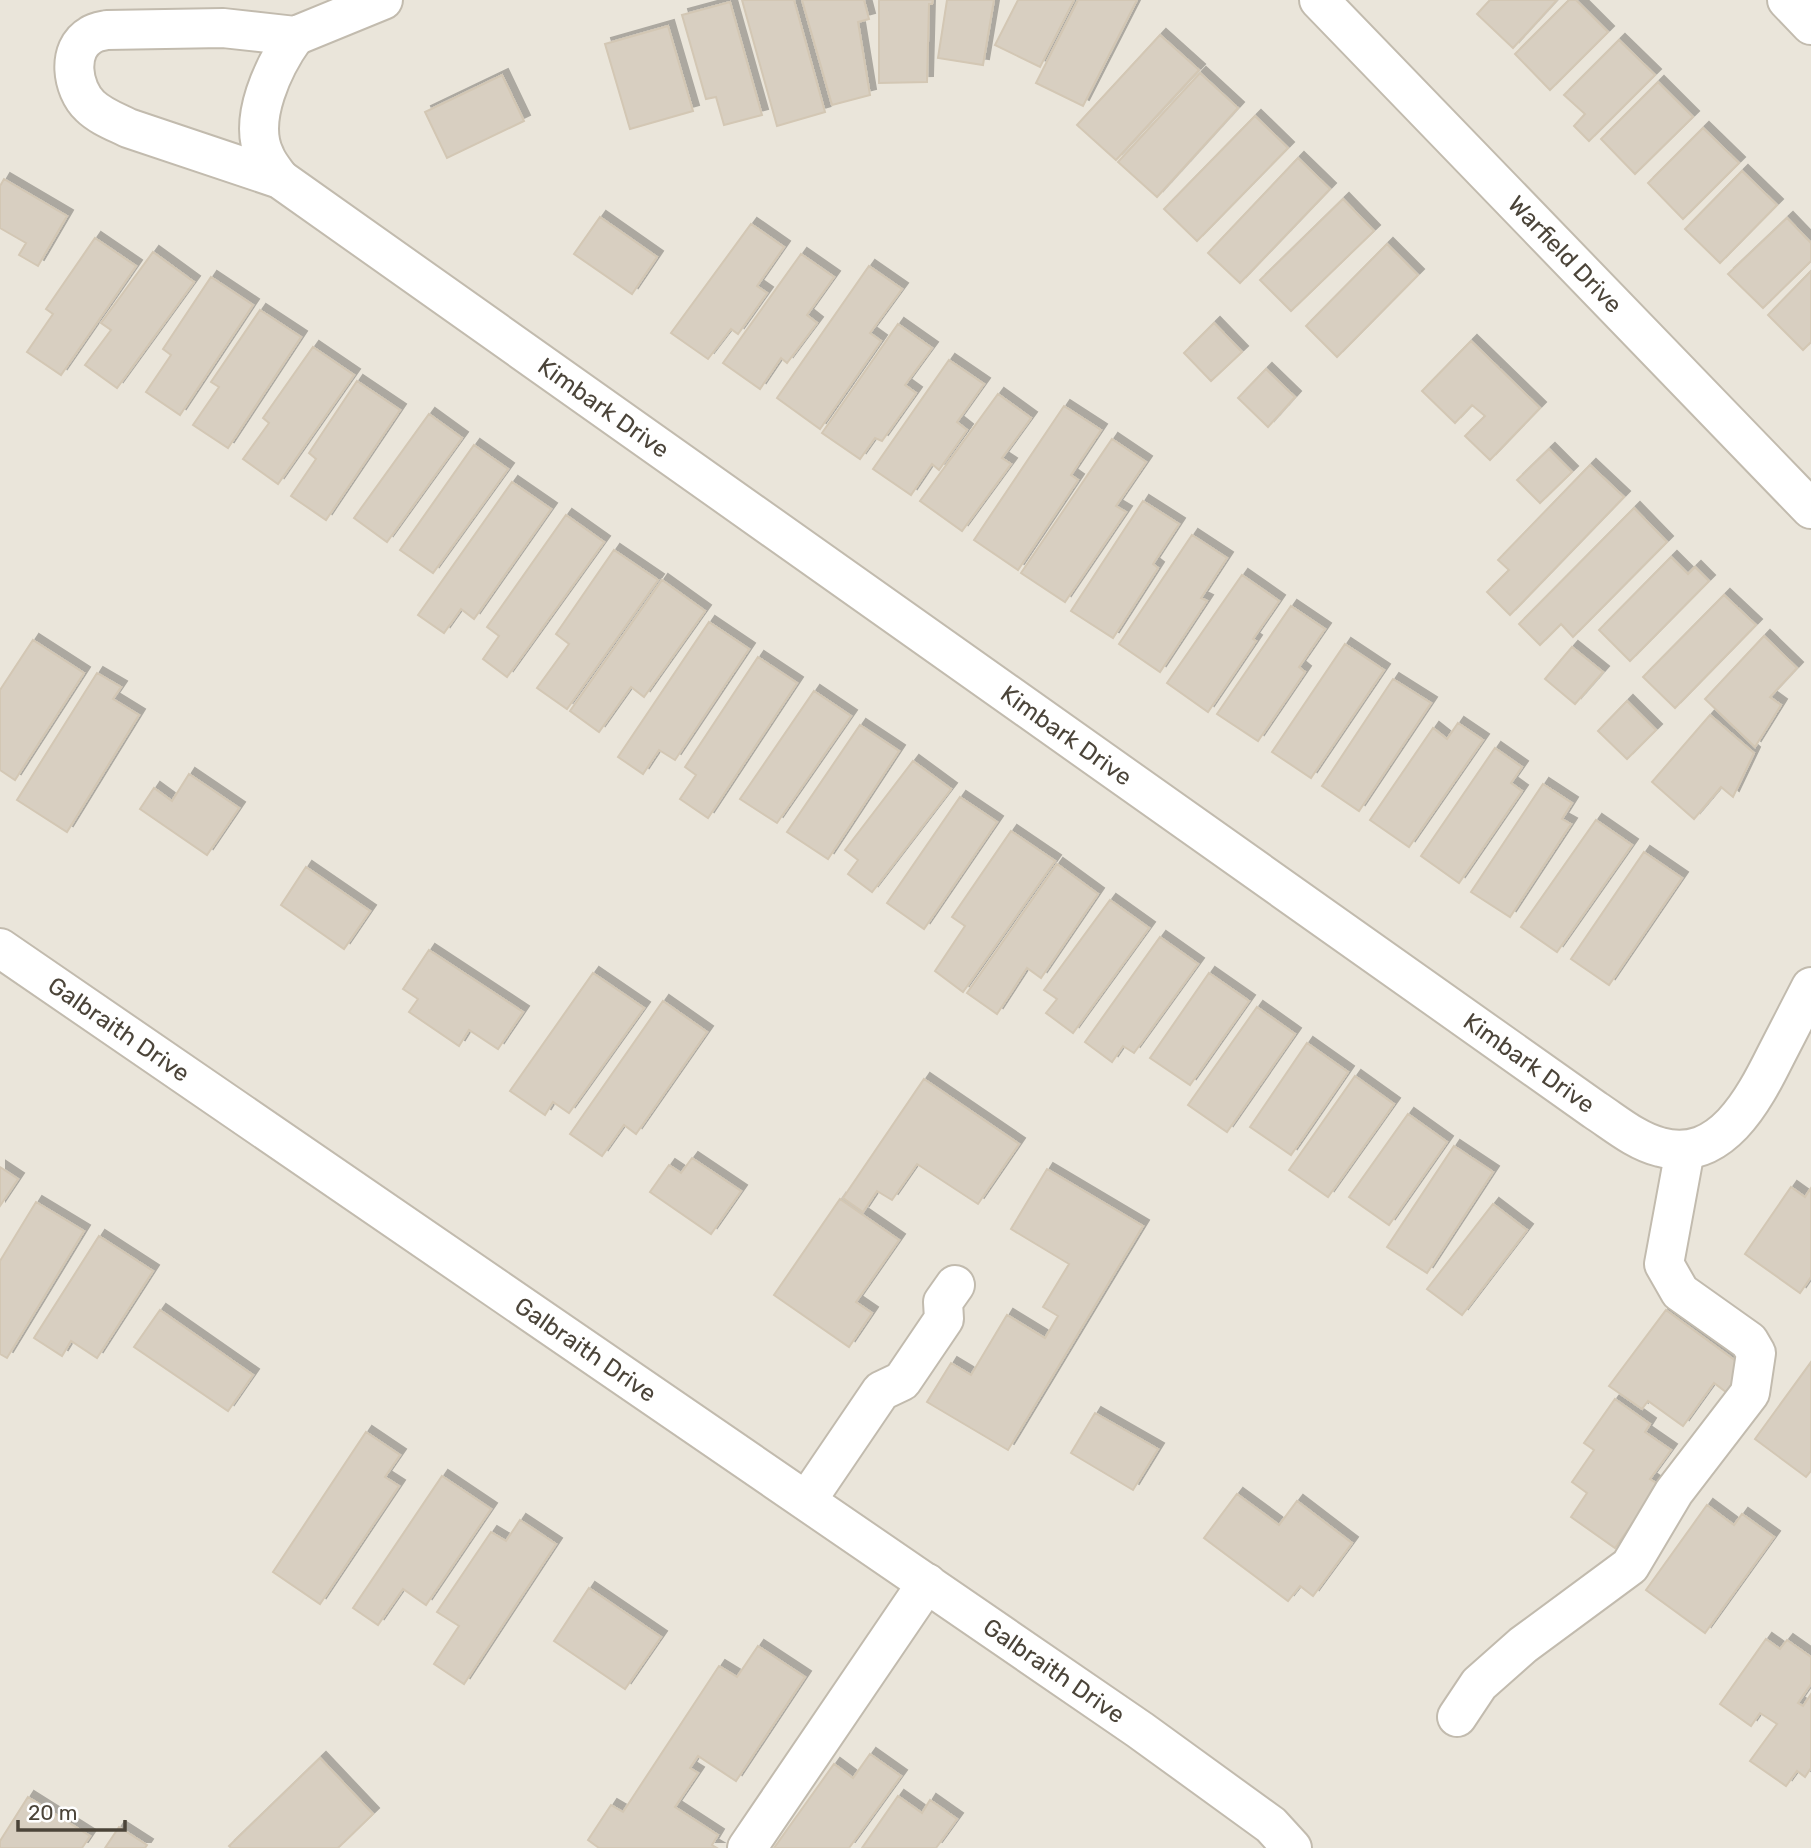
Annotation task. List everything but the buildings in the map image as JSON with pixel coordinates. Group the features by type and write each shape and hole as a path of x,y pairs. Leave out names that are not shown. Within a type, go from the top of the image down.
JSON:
{"street":[{"name":"Kimbark Drive","path":"383,0 295,36 223,28 107,30 92,34 79,45 74,62 75,78 81,96 92,108 110,119 140,132 280,179 1595,1110 1650,1144 1685,1150"},
{"name":"Warfield Drive","path":"1319,0 1811,509"},
{"path":"1787,0 1811,25"},
{"name":"Kimbark Drive","path":"280,179 263,154 260,131 266,91 274,69 295,36"},
{"name":"Galbraith Drive","path":"0,948 1172,1753 1271,1825 1292,1848"},
{"path":"1457,1717 1479,1684 1523,1645 1630,1566 1674,1492 1750,1393 1756,1353 1749,1341 1679,1292 1664,1264 1685,1150 1697,1149 1710,1143 1723,1133 1749,1104 1811,987"},
{"path":"807,1500 881,1391 882,1368 920,1310 949,1293"},
{"path":"747,1848 927,1583"}],"shaded area":[{"path":"0,0 1811,0 1811,1848 0,1848"}]}
